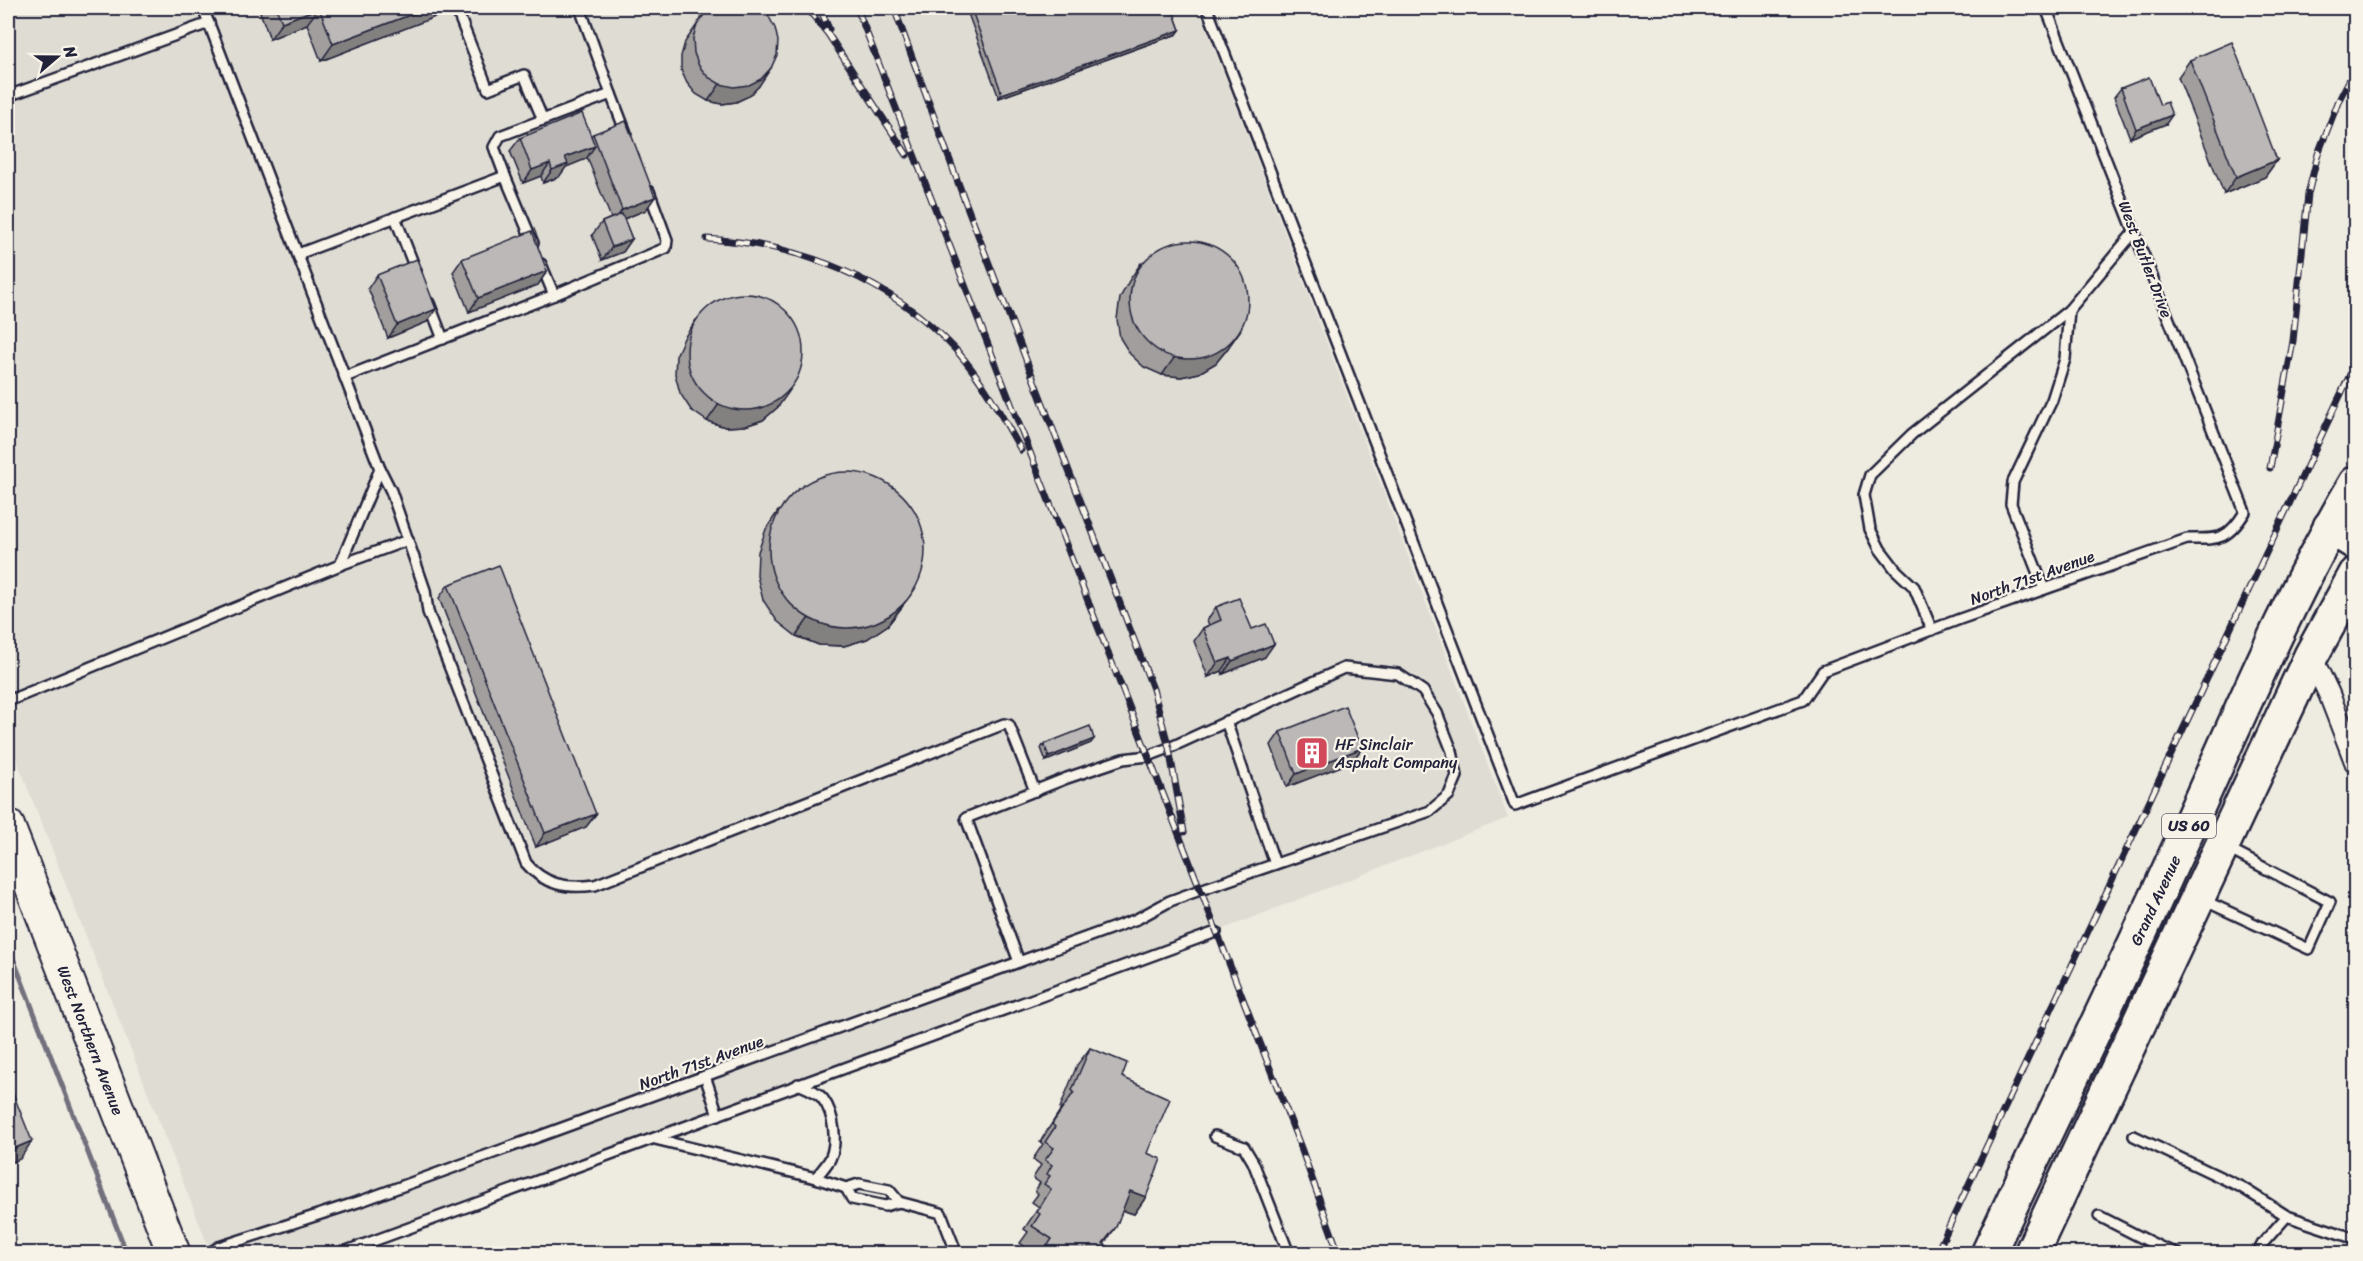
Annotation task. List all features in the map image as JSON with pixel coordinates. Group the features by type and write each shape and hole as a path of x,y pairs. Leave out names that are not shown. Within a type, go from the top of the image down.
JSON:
{"highway":[{"name":"Grand Avenue","path":"1988,1254 2164,881 2282,622 2343,535 2355,483"},
{"name":"US 60","path":"2031,1254 2311,657 2355,574"},
{"path":"2018,1190 2052,1209"}],"main road":[{"name":"West Northern Avenue","path":"8,826 174,1254"}],"street":[{"path":"2311,657 2329,694 2355,764"}],"lane":[{"path":"203,8 380,469 391,491 425,591 428,612 526,863 542,878 556,885 569,887 595,885 1004,724 1010,725 1035,791"},
{"path":"456,8 488,89 524,75 543,120"},
{"path":"579,8 629,139"},
{"name":"North 71st Avenue","path":"1207,8 1515,804 1803,700 1823,671 2187,539 2219,539 2236,527 2245,512"},
{"name":"West Butler Drive","path":"2046,8 2245,512"},
{"path":"8,96 209,23"},
{"path":"554,295 505,176 494,147 495,142 500,136 611,94"},
{"path":"298,254 505,176"},
{"path":"345,377 554,295 666,248 667,240 646,184"},
{"path":"395,217 421,284"},
{"path":"1932,630 1914,587 1896,570 1880,549 1870,529 1864,495 1870,475 1912,434 2069,310 2135,231"},
{"path":"426,295 443,339"},
{"path":"2044,589 2011,504 2013,482 2052,400 2065,359 2069,310"},
{"path":"340,565 380,469"},
{"path":"8,701 340,565 408,540"},
{"name":"North 71st Avenue","path":"208,1254 219,1247 364,1200 1019,962 1137,919 1170,901 1200,890 1430,811 1449,795 1456,776 1452,751 1437,713 1423,691 1398,674 1344,668 1148,756 1123,759 966,818 1019,962"},
{"path":"1226,721 1275,864"},
{"path":"2198,898 2309,950 2330,902 2222,846"},
{"path":"338,1254 1216,932"},
{"path":"705,1076 718,1115"},
{"path":"798,1084 813,1090 823,1099 831,1117 834,1132 830,1158 816,1178"},
{"path":"1215,1136 1244,1148 1253,1162 1288,1254"},
{"path":"2134,1136 2241,1187 2287,1216 2355,1239"},
{"path":"655,1139 816,1178 846,1188 859,1184 889,1191 899,1202"},
{"path":"846,1188 852,1199 885,1206 899,1202 941,1213 957,1254"},
{"path":"2098,1216 2178,1254"},
{"path":"2257,1254 2263,1243 2287,1216"}],"shaded area":[{"path":"8,8 1199,8 1508,818 1192,941 340,1253 211,1253 8,738"}],"building":[{"path":"276,8 319,8 282,22"},
{"path":"319,8 428,8 333,44"},
{"path":"713,8 759,8 768,15 775,28 778,41 777,55 771,68 761,79 749,85 734,87 720,84 708,77 699,66 694,53 693,38 697,25 705,13"},
{"path":"971,8 1172,8 1180,30 1002,94"},
{"path":"2232,42 2277,160 2236,177 2190,60"},
{"path":"2149,77 2160,105 2167,102 2172,115 2136,129 2121,88"},
{"path":"582,113 595,146 565,157 568,164 552,170 550,163 532,170 520,138"},
{"path":"626,121 655,197 622,210 593,134"},
{"path":"622,214 632,239 612,247 602,222"},
{"path":"532,231 547,271 478,298 462,259"},
{"path":"1189,241 1212,245 1231,258 1244,277 1248,300 1244,323 1231,342 1212,355 1189,359 1166,355 1147,342 1134,323 1130,300 1134,277 1147,258 1166,245"},
{"path":"417,259 436,309 397,325 377,275"},
{"path":"745,294 767,298 786,311 799,330 803,352 799,374 786,393 767,406 745,410 723,406 704,393 691,374 687,352 691,330 704,311 723,298"},
{"path":"847,472 877,478 902,495 919,520 925,550 919,580 902,605 877,622 847,628 817,622 792,605 775,580 769,550 775,520 792,495 817,478"},
{"path":"499,565 596,814 545,833 448,585"},
{"path":"1239,598 1252,629 1266,624 1274,644 1232,661 1231,658 1217,663 1203,628 1221,620 1216,607"},
{"name":"HF Sinclair Asphalt Company","path":"1345,706 1362,748 1296,774 1280,732"},
{"path":"1090,726 1094,739 1049,757 1044,744"},
{"path":"1090,1048 1127,1063 1122,1077 1170,1099 1147,1153 1161,1159 1146,1197 1130,1191 1116,1227 1103,1243 1114,1251 1112,1254 1042,1254 1052,1239 1032,1226 1040,1214 1037,1212 1051,1189 1044,1184 1050,1176 1047,1174 1052,1165 1045,1160 1054,1148 1045,1142 1055,1127 1052,1124 1074,1092 1072,1090"},
{"path":"8,1081 32,1141 8,1151"}],"waterway":[{"path":"8,945 127,1254"}],"railway":[{"path":"807,8 828,34 907,155"},
{"path":"820,8 829,29"},
{"path":"857,8 1301,1148 1339,1254"},
{"path":"894,8 963,196 1153,689 1169,748 1184,832"},
{"path":"2270,468 2293,341 2308,194 2318,154 2339,100 2356,67"},
{"path":"707,239 742,242 810,258 873,285 903,304 930,325 965,361 991,398 1021,450"},
{"path":"1936,1254 2356,362"}],"place":[{"name":"HF Sinclair Asphalt Company","path":"1312,753"}]}
